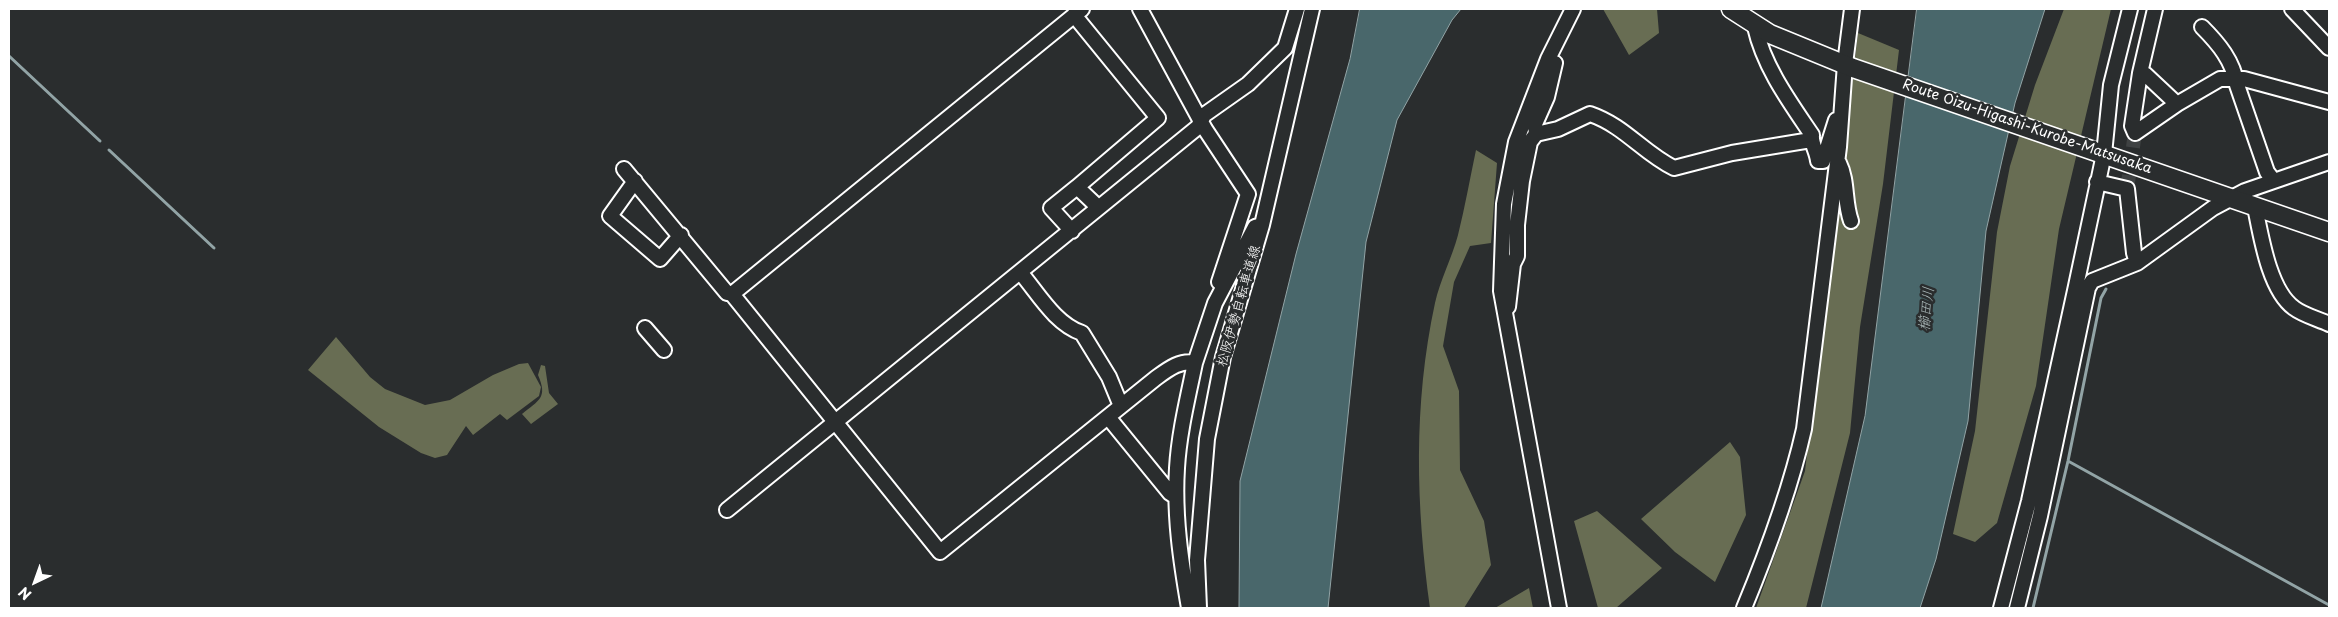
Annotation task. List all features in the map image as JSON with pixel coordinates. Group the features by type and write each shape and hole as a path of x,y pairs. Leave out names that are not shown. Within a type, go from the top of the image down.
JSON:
{"main road":[{"name":"Route Oizu-Higashi-Kurobe-Matsusaka","path":"1731,9 1755,27 1789,43 1849,66 2329,232"}],"street":[{"path":"1140,9 1201,122 1248,194 1214,296 1215,303"},
{"path":"727,510 1198,127 1204,115 1248,84 1285,48 1297,9"},
{"name":"松阪伊勢自転車道線","path":"1199,608 1197,560 1207,439 1229,332 1262,225 1312,9"},
{"path":"1559,608 1502,291 1504,204 1516,142 1548,59 1573,9"},
{"path":"1744,608 1772,540 1796,467 1804,429 1837,160 1840,117 1849,66 1852,9"},
{"path":"2001,608 2029,501 2097,182 2111,85 2130,9"},
{"path":"2155,9 2140,73 2132,126 2136,132 2177,104 2220,79 2244,79 2329,102"},
{"path":"2292,9 2329,48"},
{"path":"732,294 1078,12 1158,118 1051,208 1072,231"},
{"path":"1755,27 1758,40 1775,80 1812,135 1811,140 1818,160 1823,161 1834,120 1840,117"},
{"path":"2202,27 2219,44 2235,71 2267,172 2273,180"},
{"path":"1505,312 1510,305 1513,264 1517,256 1517,225 1522,181 1530,142 1536,134 1535,124 1547,97 1561,45 1562,29"},
{"path":"2140,73 2145,74 2177,104"},
{"path":"1536,134 1552,132 1590,114 1618,127 1664,163 1674,168 1732,153 1811,140"},
{"path":"1837,160 1843,172 1846,205 1851,221"},
{"path":"2017,608 2042,506 2088,288 2092,281 2136,262 2213,208 2245,191 2329,162"},
{"path":"624,169 681,235 727,293 732,294 940,552 1172,367 1189,361 1195,363"},
{"path":"635,181 610,216 660,259 681,235"},
{"path":"2097,182 2127,189 2136,262"},
{"path":"1077,187 1098,207"},
{"path":"2255,207 2268,259 2277,285 2285,299 2294,308 2329,324"},
{"path":"1189,608 1176,526 1176,497 1177,466 1195,363 1215,303 1255,227 1262,225"},
{"path":"1020,272 1059,320 1069,329 1082,333 1109,377 1122,406"},
{"path":"645,328 664,350"},
{"path":"1108,417 1170,494 1176,497"}],"green space":[{"path":"1603,9 1657,9 1659,33 1629,55"},
{"path":"2064,9 2111,9 2059,229 2036,386 1997,523 1975,542 1953,534 1975,431 1997,232 2010,166 2035,85"},
{"path":"1858,33 1899,50 1883,184 1860,327 1850,433 1806,608 1756,608 1805,471"},
{"path":"1476,150 1497,163 1491,243 1470,246 1454,282 1443,346 1459,391 1460,470 1484,521 1491,565 1464,608 1430,608 1425,570 1420,494 1420,417 1428,341 1435,303 1458,235"},
{"path":"336,337 370,377 385,389 425,405 450,400 493,375 519,364 528,363 541,387 539,396 507,420 500,414 473,435 466,426 447,455 435,458 421,453 379,427 308,370"},
{"path":"541,365 545,366 549,393 558,404 531,424 522,414 537,402 542,394 538,375"},
{"path":"1730,442 1740,457 1746,515 1715,582 1675,552 1641,519"},
{"path":"1597,511 1662,568 1616,608 1598,608 1574,521"},
{"path":"1529,588 1533,608 1495,608"}],"water":[{"path":"1360,9 1461,9 1452,20 1397,120 1366,242 1328,608 1239,608 1240,481 1296,254 1350,59"},
{"name":"櫛田川","path":"1917,9 2045,9 2015,103 1986,231 1968,421 1936,559 1920,608 1821,608 1865,416"}],"waterway":[{"path":"9,56 100,141"},
{"path":"109,150 214,248"},
{"path":"2033,608 2068,461 2101,298 2106,289"},
{"path":"2068,461 2329,605"}],"tunnel":[{"path":"2127,189 2135,133"}]}
